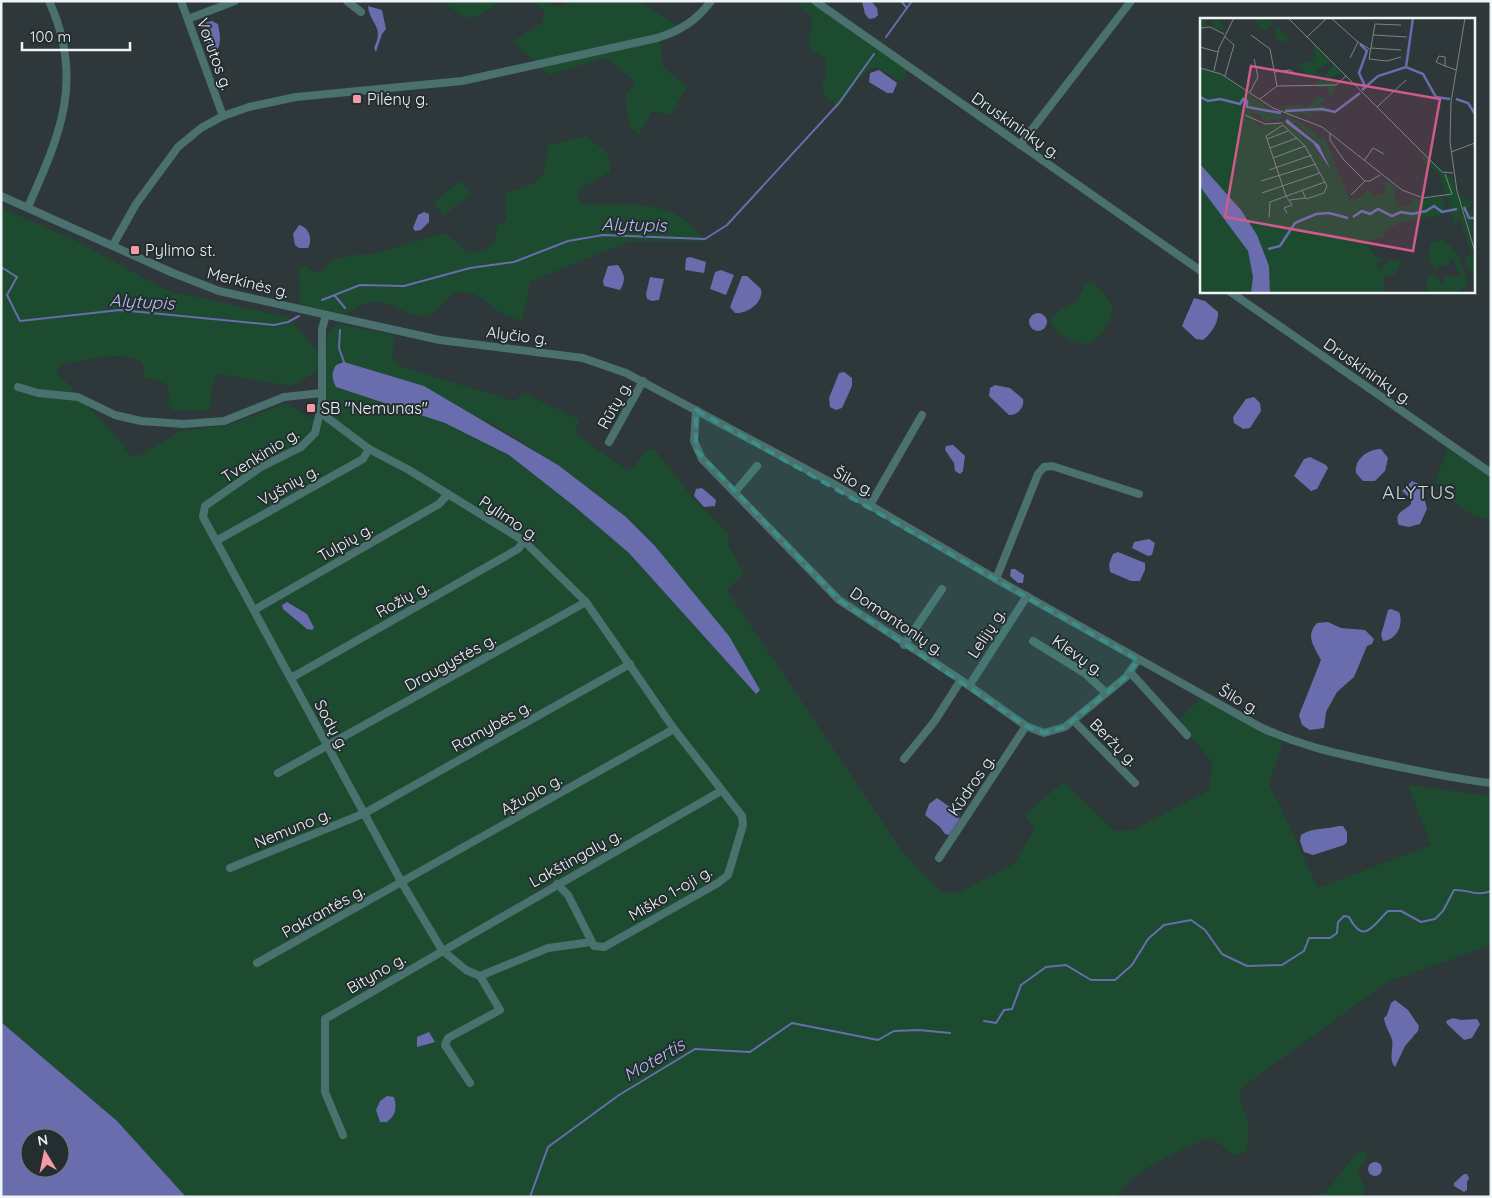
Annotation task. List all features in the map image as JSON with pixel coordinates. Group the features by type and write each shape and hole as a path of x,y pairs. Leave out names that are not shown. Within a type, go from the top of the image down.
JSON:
{"street":[{"path":"28,207 57,138 66,107 67,89 64,49 59,25 49,1"},
{"name":"Vorutos g.","path":"181,1 224,116"},
{"path":"188,19 235,1"},
{"path":"347,1 361,12"},
{"path":"113,245 136,204 178,147 201,128 224,116 249,107 296,98 462,81 657,38 684,28 694,21 711,1"},
{"name":"Druskininkų g.","path":"815,1 1200,270"},
{"path":"1020,145 1131,1"},
{"name":"Merkinės g.","path":"1,196 173,273 219,291 326,315"},
{"name":"Druskininkų g.","path":"1231,292 1491,473"},
{"path":"321,413 322,329 326,315"},
{"name":"Alyčio g.","path":"326,315 440,340 583,358 643,381 696,410"},
{"name":"Rūtų g.","path":"609,442 643,381"},
{"path":"18,387 38,393 78,397 115,415 132,419 183,424 224,421 284,397 322,393"},
{"name":"Domantonių g.","path":"696,410 694,441 696,450 702,459 839,600 904,645 961,680 1026,726 1044,733 1050,733 1074,721 1130,672 1138,660"},
{"name":"Šilo g.","path":"696,410 870,505 1138,660 1293,743 1326,752 1456,779 1491,783"},
{"name":"Pylimo g.","path":"321,413 369,450 409,470 524,541 586,602 674,729 722,791"},
{"name":"Tvenkinio g.","path":"203,512 206,506 261,467 309,441 315,433 321,413"},
{"path":"870,505 922,415"},
{"name":"Vyšnių g.","path":"216,541 363,459 369,450"},
{"path":"735,492 757,466"},
{"path":"996,579 1038,474 1044,467 1052,466 1139,494"},
{"name":"Tulpių g.","path":"254,610 439,504 448,494"},
{"name":"Sodų g.","path":"203,512 216,541 402,883 442,950 466,970 480,976"},
{"name":"Rožių g.","path":"291,678 518,549 524,541"},
{"path":"904,645 942,589"},
{"name":"Lelijų g.","path":"969,686 1026,596"},
{"name":"Draugystės g.","path":"278,773 586,602"},
{"name":"Klevų g.","path":"1033,641 1086,674 1106,693"},
{"name":"Ramybės g.","path":"365,813 630,664"},
{"path":"1130,672 1186,735"},
{"path":"904,759 934,722 961,680"},
{"name":"Beržų g.","path":"1074,721 1135,783"},
{"name":"Kūdros g.","path":"939,858 1026,726"},
{"name":"Ąžuolo g.","path":"402,883 674,729"},
{"name":"Lakštingalų g.","path":"442,950 722,791"},
{"name":"Miško 1-oji g.","path":"480,976 548,948 594,945 604,947 718,883 728,875 743,825 742,816 722,791"},
{"name":"Nemuno g.","path":"230,868 365,813"},
{"name":"Pakrantės g.","path":"258,963 402,883"},
{"path":"557,884 568,895 594,945"},
{"name":"Bityno g.","path":"343,1135 325,1092 325,1019 442,950"},
{"path":"470,1083 445,1045 448,1038 500,1010 480,976"}],"highlighted area":[{"path":"696,410 1138,660 1126,677 1065,727 1044,733 1026,726 839,600 696,450"}],"green space":[{"path":"442,1 503,1 472,18 460,14"},
{"path":"531,1 546,1 559,7 573,1 638,1 679,26 659,34 663,67 687,87 671,115 652,111 639,135 634,131 629,122 625,95 635,82 608,59 600,59 549,75 513,41 543,22 544,11"},
{"path":"795,1 808,1 908,69 902,82 876,67 870,69 855,84 839,107 822,89 826,71 826,62 823,56 809,49 812,25 811,16"},
{"path":"585,136 608,155 611,165 610,172 579,189 577,195 580,202 643,205 666,210 686,221 706,241 631,241 531,281 522,320 505,315 477,296 461,292 455,293 434,312 424,316 413,315 386,303 376,301 366,303 345,313 300,305 299,267 306,266 317,273 323,271 330,261 354,255 369,255 445,233 468,252 476,253 487,249 494,242 498,225 506,220 505,195 540,178 545,166 549,145"},
{"path":"461,181 471,195 443,215 433,202"},
{"path":"1,208 77,241 166,290 290,318 318,353 317,372 291,386 218,374 213,379 210,411 173,410 168,406 167,384 143,376 144,368 141,361 121,356 111,356 60,365 56,371 121,442 130,456 141,455 180,431 229,425 281,405 288,404 308,417 316,419 328,409 326,404 327,334 338,324 395,335 392,358 399,366 514,401 525,393 580,420 574,433 630,472 646,450 654,449 693,498 729,534 728,545 744,573 727,590 904,854 941,892 958,893 1014,864 1034,830 1025,815 1063,782 1115,831 1131,831 1208,791 1213,763 1178,721 1202,697 1283,742 1269,783 1318,888 1431,845 1408,785 1491,796 1491,945 1387,982 1240,1089 1241,1102 1249,1127 1246,1151 1236,1156 1211,1138 1173,1154 1149,1167 1127,1184 1118,1194 1119,1197 186,1197 117,1121 1,1022","holes":["336,387 491,423 558,465 626,517 656,546 756,694 629,553 574,506 509,455 445,423"]},
{"path":"1092,282 1109,300 1112,311 1108,323 1100,335 1087,344 1076,342 1059,333 1050,320 1061,309 1076,302 1086,283"},
{"path":"1448,448 1491,478 1491,519 1482,518 1467,511 1453,501 1435,481"},
{"path":"1364,1151 1369,1156 1357,1170 1365,1187 1362,1197 1309,1197 1326,1192 1356,1153"}],"water":[{"path":"862,1 871,1 877,8 878,15 875,18 869,19 865,14"},
{"path":"368,6 382,10 386,29 382,34 376,52 374,48 378,35"},
{"path":"212,21 218,24 220,42 216,52 211,52 201,26 203,23"},
{"path":"879,70 897,83 893,93 887,93 869,82 870,73"},
{"path":"424,212 429,214 429,222 421,230 415,231 413,228 418,215"},
{"path":"299,225 308,231 310,241 308,248 299,248 295,245 293,234"},
{"path":"690,257 706,262 704,273 685,270 686,258"},
{"path":"618,265 624,278 620,290 604,286 603,281 608,266"},
{"path":"721,270 734,275 726,295 710,289 715,272"},
{"path":"742,276 747,276 761,289 761,294 758,303 750,309 745,312 735,313 730,307"},
{"path":"650,277 664,279 659,300 652,301 647,299 646,294"},
{"path":"1194,298 1205,301 1218,312 1214,328 1203,340 1196,339 1182,326"},
{"path":"1034,313 1042,313 1047,318 1045,329 1034,331 1029,326 1029,318"},
{"path":"344,362 424,386 558,465 626,517 655,546 729,636 760,690 756,694 629,553 574,506 509,455 445,423 336,387 333,371 336,365"},
{"path":"844,372 852,378 852,386 842,408 836,410 830,407 829,398 839,373"},
{"path":"995,385 1010,388 1023,399 1022,408 1009,415 989,396 990,388"},
{"path":"1254,397 1260,403 1261,411 1250,428 1243,429 1234,423 1233,417 1246,399"},
{"path":"953,445 965,456 963,471 960,474 955,471 954,463 945,450 946,446"},
{"path":"1381,449 1388,458 1385,471 1375,481 1363,481 1356,473 1357,463 1367,453"},
{"path":"1310,457 1326,465 1328,468 1317,489 1311,491 1294,476 1304,459"},
{"path":"1412,481 1421,485 1427,509 1420,524 1409,527 1399,525 1397,518 1411,504 1411,499 1402,491"},
{"path":"702,488 716,500 715,506 704,507 694,496 696,489"},
{"path":"1149,539 1155,543 1152,555 1148,556 1132,548 1134,542"},
{"path":"1118,552 1145,563 1145,570 1140,581 1131,581 1110,572 1109,564 1113,554"},
{"path":"1011,569 1015,569 1024,575 1023,583 1018,583 1010,576"},
{"path":"287,602 307,614 314,628 312,630 307,629 283,609 282,605"},
{"path":"1391,609 1399,612 1400,626 1396,635 1383,641 1381,635 1388,610"},
{"path":"1328,622 1341,628 1365,630 1374,639 1372,644 1367,646 1354,677 1337,692 1326,712 1324,728 1310,730 1302,725 1299,715 1321,660 1313,646 1311,637 1313,628 1317,623"},
{"path":"937,798 960,814 959,820 949,835 945,834 940,827 925,815 929,804"},
{"path":"1343,826 1347,832 1347,842 1344,845 1313,855 1304,852 1300,841 1301,835 1310,831"},
{"path":"1395,1000 1408,1010 1419,1026 1418,1031 1405,1046 1395,1067 1392,1061 1392,1040 1384,1018 1391,1003"},
{"path":"1453,1018 1461,1020 1477,1019 1480,1024 1472,1038 1464,1040 1447,1024 1446,1021"},
{"path":"1,1022 117,1121 186,1197 1,1197"},
{"path":"429,1032 435,1042 417,1047 417,1037"},
{"path":"387,1096 394,1097 395,1111 387,1122 380,1122 376,1110 380,1101"},
{"path":"1372,1162 1378,1162 1382,1169 1378,1176 1372,1176 1368,1172 1368,1166"},
{"path":"1464,1174 1467,1174 1469,1178 1467,1190 1464,1192 1454,1186 1454,1183"}],"waterway":[{"path":"901,1 907,8"},
{"name":"Alytupis","path":"886,37 912,1"},
{"name":"Alytupis","path":"322,300 360,285 404,286 470,268 514,262 568,241 603,235 705,239 727,225 839,103 874,54"},
{"name":"Alytupis","path":"1,267 17,277 7,295 20,321 120,310 274,325 288,322 299,316"},
{"path":"335,296 345,308"},
{"path":"340,330 339,348 344,362"},
{"name":"Motertis","path":"984,1021 996,1023 1004,1010 1012,1009 1021,985 1046,967 1066,965 1091,980 1115,980 1132,965 1148,939 1164,925 1191,920 1205,930 1222,954 1247,966 1282,965 1304,951 1309,938 1330,938 1337,933 1338,922 1344,916 1349,917 1354,926 1364,932 1373,927 1388,911 1401,911 1421,922 1435,919 1443,911 1454,890 1476,893 1491,891"},
{"name":"Motertis","path":"530,1197 548,1147 619,1095 695,1049 750,1052 792,1023 878,1040 894,1031 919,1030 950,1033"}],"place":[{"name":"Pilėnų g.","path":"357,99"},
{"name":"Pylimo st.","path":"135,250"},
{"name":"SB \"Nemunas\"","path":"311,408"}],"district":[{"name":"ALYTUS","path":"1419,492"}]}
